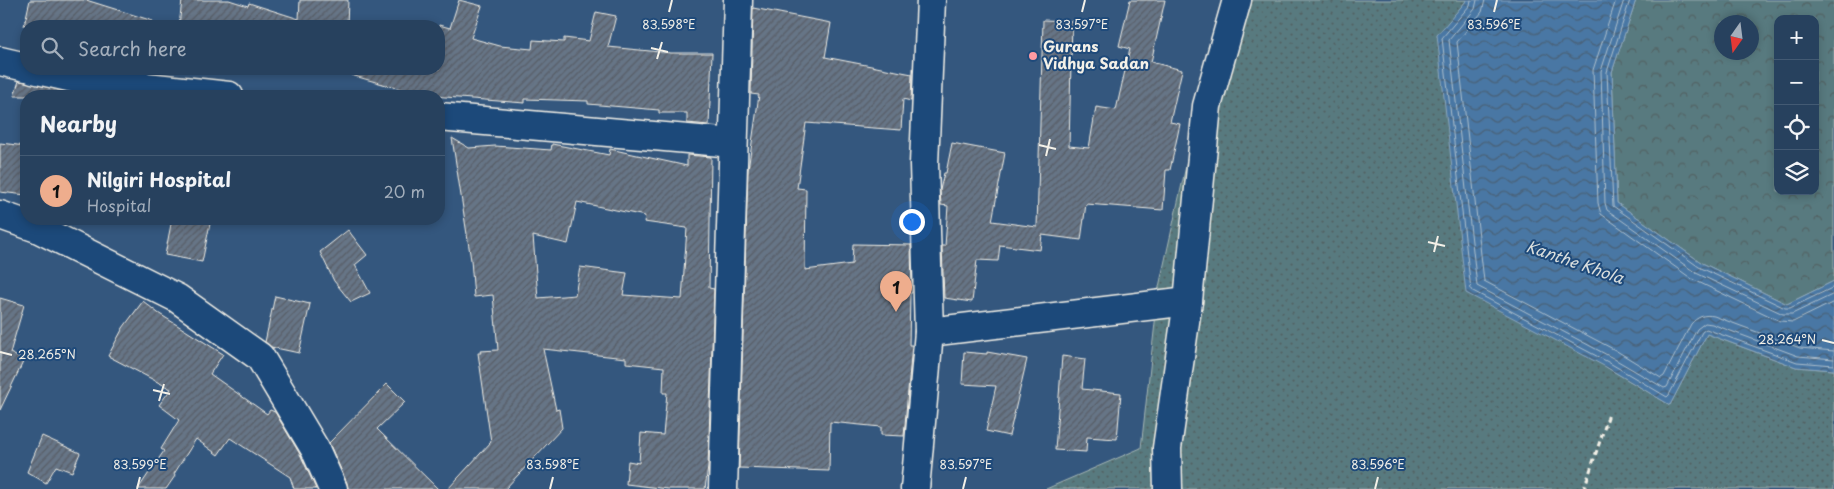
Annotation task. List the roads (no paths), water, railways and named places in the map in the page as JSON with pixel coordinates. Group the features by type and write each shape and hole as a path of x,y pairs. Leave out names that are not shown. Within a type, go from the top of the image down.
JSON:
{"street":[{"path":"723,489 738,0"},
{"path":"915,489 930,332 924,164 931,0"},
{"path":"1168,489 1167,448 1188,301 1207,106 1237,0"},
{"path":"0,61 20,66"},
{"path":"60,75 82,80 174,90"},
{"path":"445,117 733,143"},
{"path":"0,216 20,222"},
{"path":"28,225 177,298 260,357 315,449 333,489"},
{"path":"930,332 1188,301"}],"water":[{"name":"Kanthe Khola","path":"1467,0 1636,0 1612,72 1617,203 1702,263 1787,304 1834,281 1834,370 1796,367 1707,334 1670,405 1606,367 1466,293 1437,35"}],"place":[{"name":"Gurans Vidhya Sadan","path":"1033,56"},
{"name":"Nilgiri Hospital","path":"896,312"}]}
